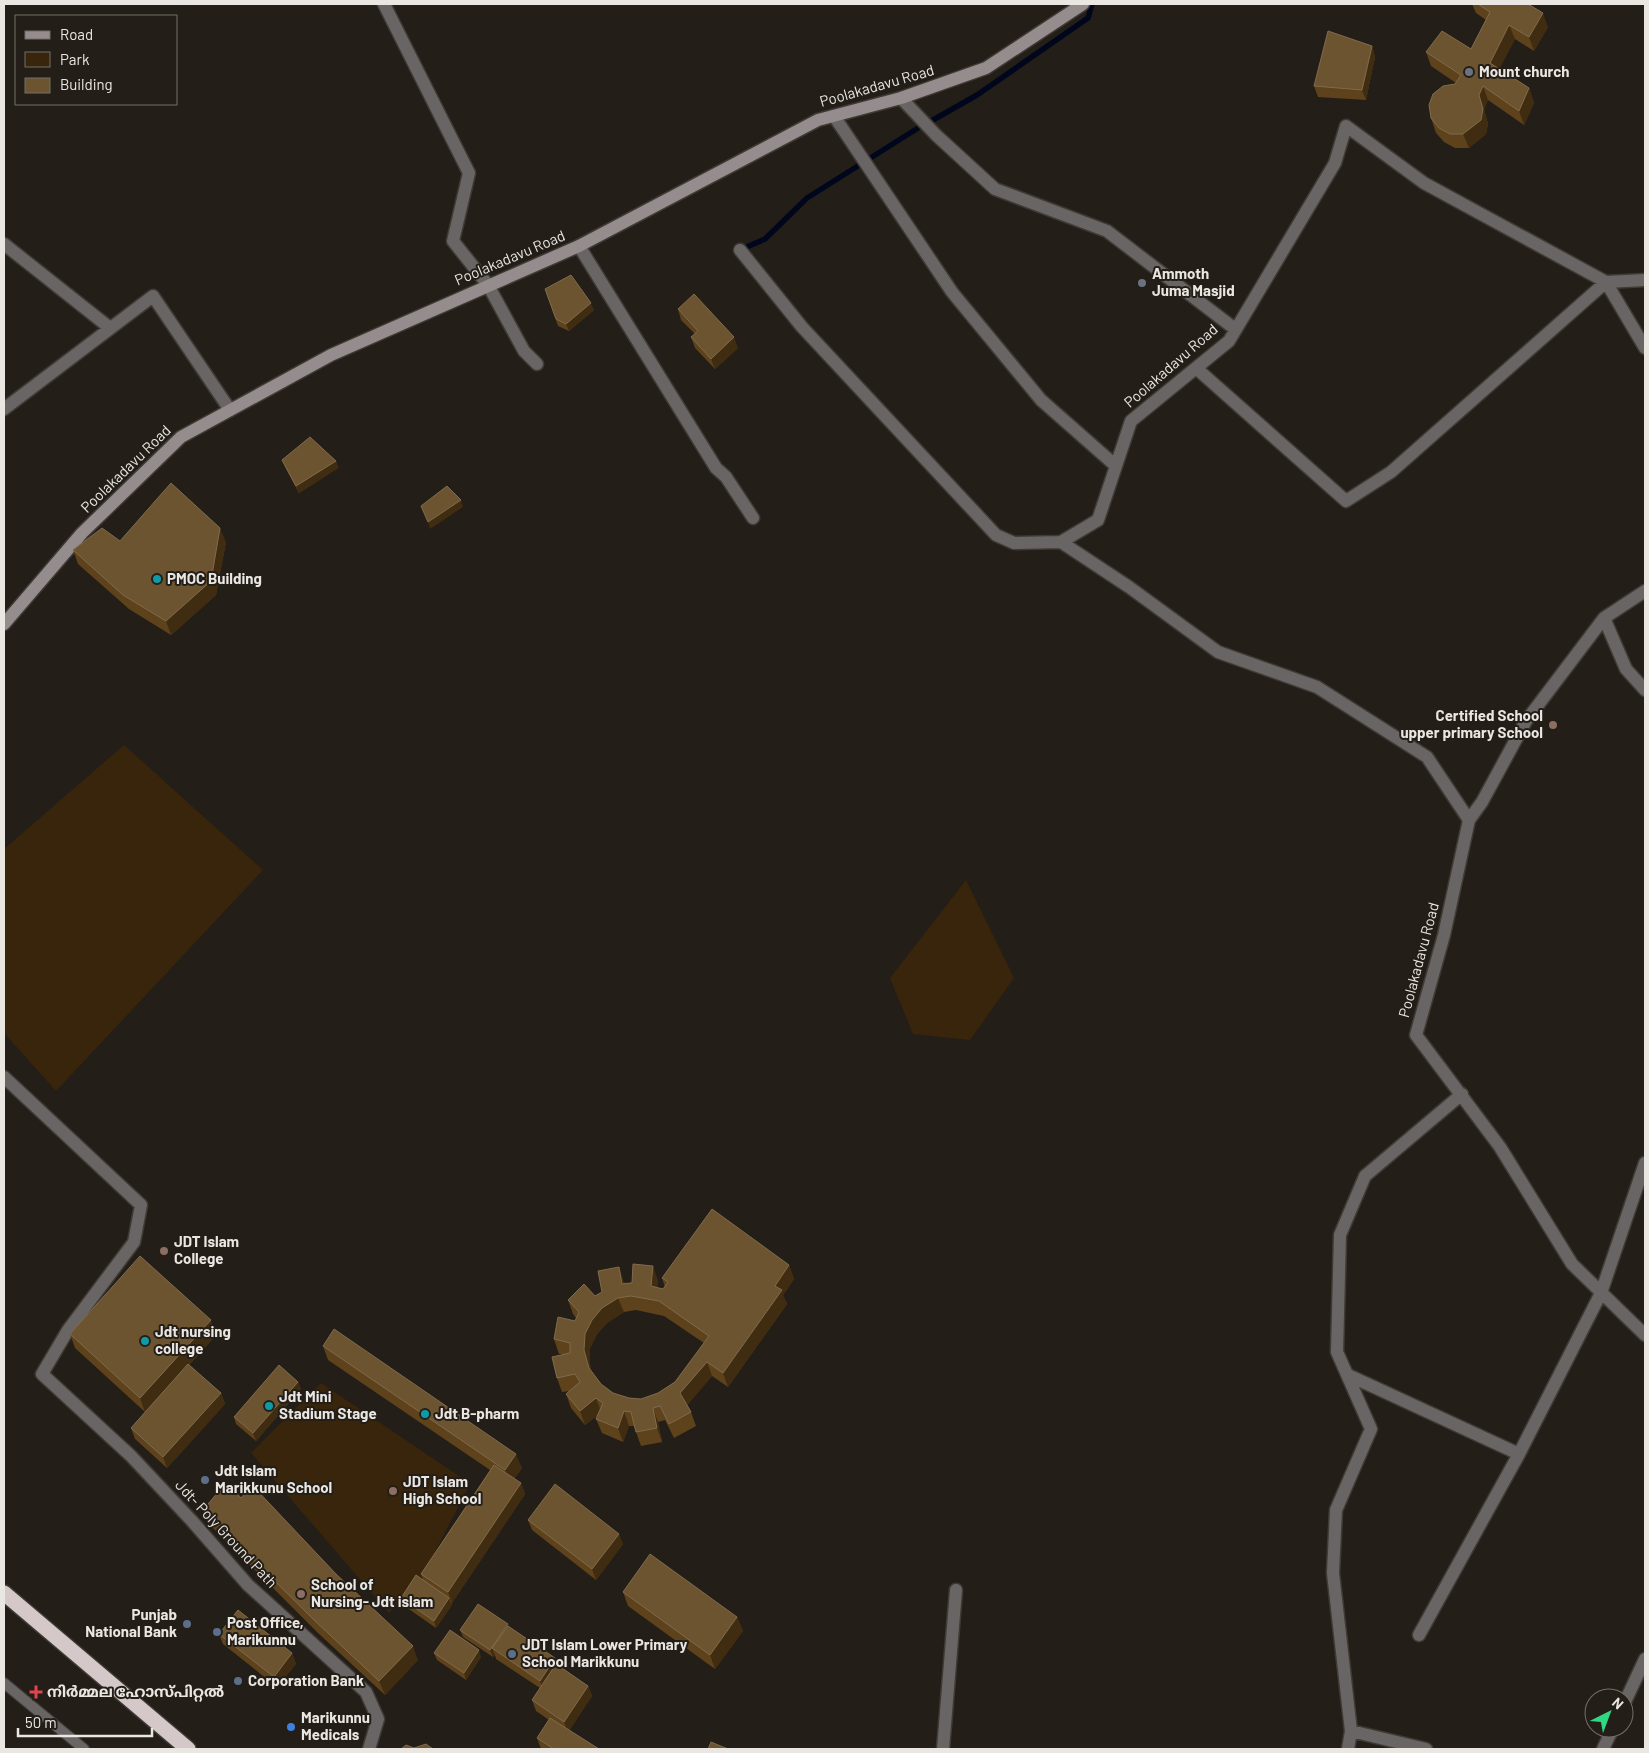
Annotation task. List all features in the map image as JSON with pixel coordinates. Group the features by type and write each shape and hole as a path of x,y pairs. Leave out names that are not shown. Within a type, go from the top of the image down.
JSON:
{"highway":[{"path":"4,1593 188,1749"}],"street":[{"path":"384,4 469,173 453,241 488,284 524,350 537,364"},
{"name":"Poolakadavu Road","path":"4,624 82,533 181,437 331,355 488,284 579,246 818,120 901,98 986,68 1083,4"},
{"path":"901,98 936,136 995,189 1108,231 1234,329"},
{"path":"834,116 952,292 1042,400 1116,466"},
{"name":"Poolakadavu Road","path":"1061,542 1098,520 1131,421 1229,341 1234,329 1335,163 1346,126 1424,182 1606,282"},
{"path":"4,244 110,328"},
{"path":"579,246 716,468 726,477 753,518"},
{"path":"740,250 802,327 996,535 1014,543 1061,542 1129,587 1218,652 1317,687 1427,757 1469,820"},
{"path":"1196,368 1346,501 1391,472 1606,282 1645,280"},
{"path":"1606,282 1645,348"},
{"path":"4,408 153,296 230,410"},
{"name":"Poolakadavu Road","path":"1462,1094 1416,1034 1444,935 1469,820 1482,802 1526,721 1604,618 1645,591"},
{"path":"1604,618 1626,669 1645,690"},
{"name":"Jdt- Poly Ground Path","path":"4,1077 141,1205 134,1242 68,1330 42,1374 131,1456 192,1521 248,1585 366,1692 378,1719 369,1749"},
{"path":"1348,1749 1351,1731 1333,1573 1336,1510 1371,1430 1337,1352 1340,1234 1365,1176 1462,1094 1500,1147 1572,1264 1645,1335"},
{"path":"1419,1634 1520,1454 1601,1293 1645,1163"},
{"path":"1348,1376 1520,1454"},
{"path":"943,1749 956,1590"},
{"path":"1631,1688 1645,1659"},
{"path":"1351,1731 1426,1749"}],"lane":[{"path":"4,1684 84,1749"}],"green space":[{"path":"124,745 263,870 56,1091 4,1033 4,849"},
{"path":"966,880 1014,978 970,1040 913,1034 890,978"},
{"path":"321,1383 462,1478 468,1488 419,1583 389,1613 251,1453"}],"building":[{"name":"Mount church","path":"1478,4 1528,4 1543,13 1529,37 1509,25 1490,63 1529,88 1519,111 1483,86 1479,95 1483,109 1481,120 1463,134 1450,134 1439,128 1431,118 1429,105 1433,94 1443,86 1455,84 1461,75 1426,52 1442,31 1471,49 1490,12"},
{"path":"1328,31 1372,46 1362,90 1314,86"},
{"path":"571,275 591,303 566,324 556,319 545,289"},
{"path":"694,294 734,337 711,359 691,337 698,331 678,309"},
{"path":"310,437 336,461 296,486 282,460"},
{"name":"PMOC Building","path":"171,483 220,528 211,581 166,621 123,595 73,550 102,528 120,541"},
{"path":"447,486 461,500 428,522 421,506"},
{"path":"712,1209 789,1265 775,1286 782,1290 723,1373 707,1362 680,1393 691,1412 669,1424 660,1406 653,1408 657,1428 636,1432 631,1412 624,1411 618,1428 596,1419 603,1403 596,1398 580,1411 566,1394 580,1382 575,1374 557,1378 552,1357 570,1353 570,1343 554,1339 558,1317 575,1321 579,1312 568,1300 584,1284 595,1296 602,1292 598,1271 619,1267 622,1284 632,1283 633,1264 653,1266 651,1286 663,1289 668,1282 662,1278","holes":["631,1296 659,1301 709,1336 675,1382 658,1393 641,1399 629,1398 613,1393 601,1384 589,1368 584,1350 585,1334 592,1320 602,1308 618,1298"]},
{"name":"Jdt nursing college","path":"140,1256 211,1320 140,1398 70,1334"},
{"path":"334,1329 516,1454 505,1470 323,1346"},
{"path":"188,1364 221,1393 163,1457 131,1428"},
{"name":"Jdt Mini Stadium Stage","path":"279,1365 298,1382 253,1433 234,1417"},
{"path":"494,1465 521,1483 448,1592 421,1574"},
{"path":"555,1484 619,1534 592,1569 528,1520"},
{"path":"224,1485 234,1490 241,1498 252,1485 336,1574 413,1646 379,1681 313,1619 203,1510"},
{"path":"650,1554 737,1617 710,1655 623,1592"},
{"path":"416,1575 449,1598 434,1621 401,1598"},
{"path":"478,1604 508,1624 490,1650 460,1630"},
{"path":"238,1610 292,1653 274,1677 219,1634"},
{"path":"508,1626 555,1658 540,1681 492,1648"},
{"path":"450,1630 479,1650 464,1673 434,1653"},
{"path":"556,1664 588,1686 564,1722 532,1700"},
{"path":"550,1718 599,1749 554,1749 537,1738"},
{"path":"711,1742 728,1749 708,1749"},
{"path":"426,1744 433,1749 401,1749 406,1745 414,1748"}],"waterway":[{"path":"926,124 977,95 1088,18 1092,4"},
{"path":"740,250 765,239 807,198 918,128"}],"place":[{"name":"Mount church","path":"1469,72"},
{"name":"Ammoth Juma Masjid","path":"1142,283"},
{"name":"PMOC Building","path":"157,579"},
{"name":"Certified School upper primary School","path":"1553,725"},
{"name":"JDT Islam College","path":"164,1251"},
{"name":"Jdt nursing college","path":"145,1341"},
{"name":"Jdt Mini Stadium Stage","path":"269,1406"},
{"name":"Jdt B-pharm","path":"425,1414"},
{"name":"Jdt Islam Marikkunu School","path":"205,1480"},
{"name":"JDT Islam High School","path":"393,1491"},
{"name":"School of Nursing- Jdt islam","path":"301,1594"},
{"name":"Punjab National Bank","path":"187,1624"},
{"name":"Post Office, Marikunnu","path":"217,1632"},
{"name":"JDT Islam Lower Primary School Marikkunu","path":"512,1654"},
{"name":"Corporation Bank","path":"238,1681"},
{"name":"നിർമ്മല ഹോസ്പിറ്റൽ","path":"36,1692"},
{"name":"Marikunnu Medicals","path":"291,1727"}]}
